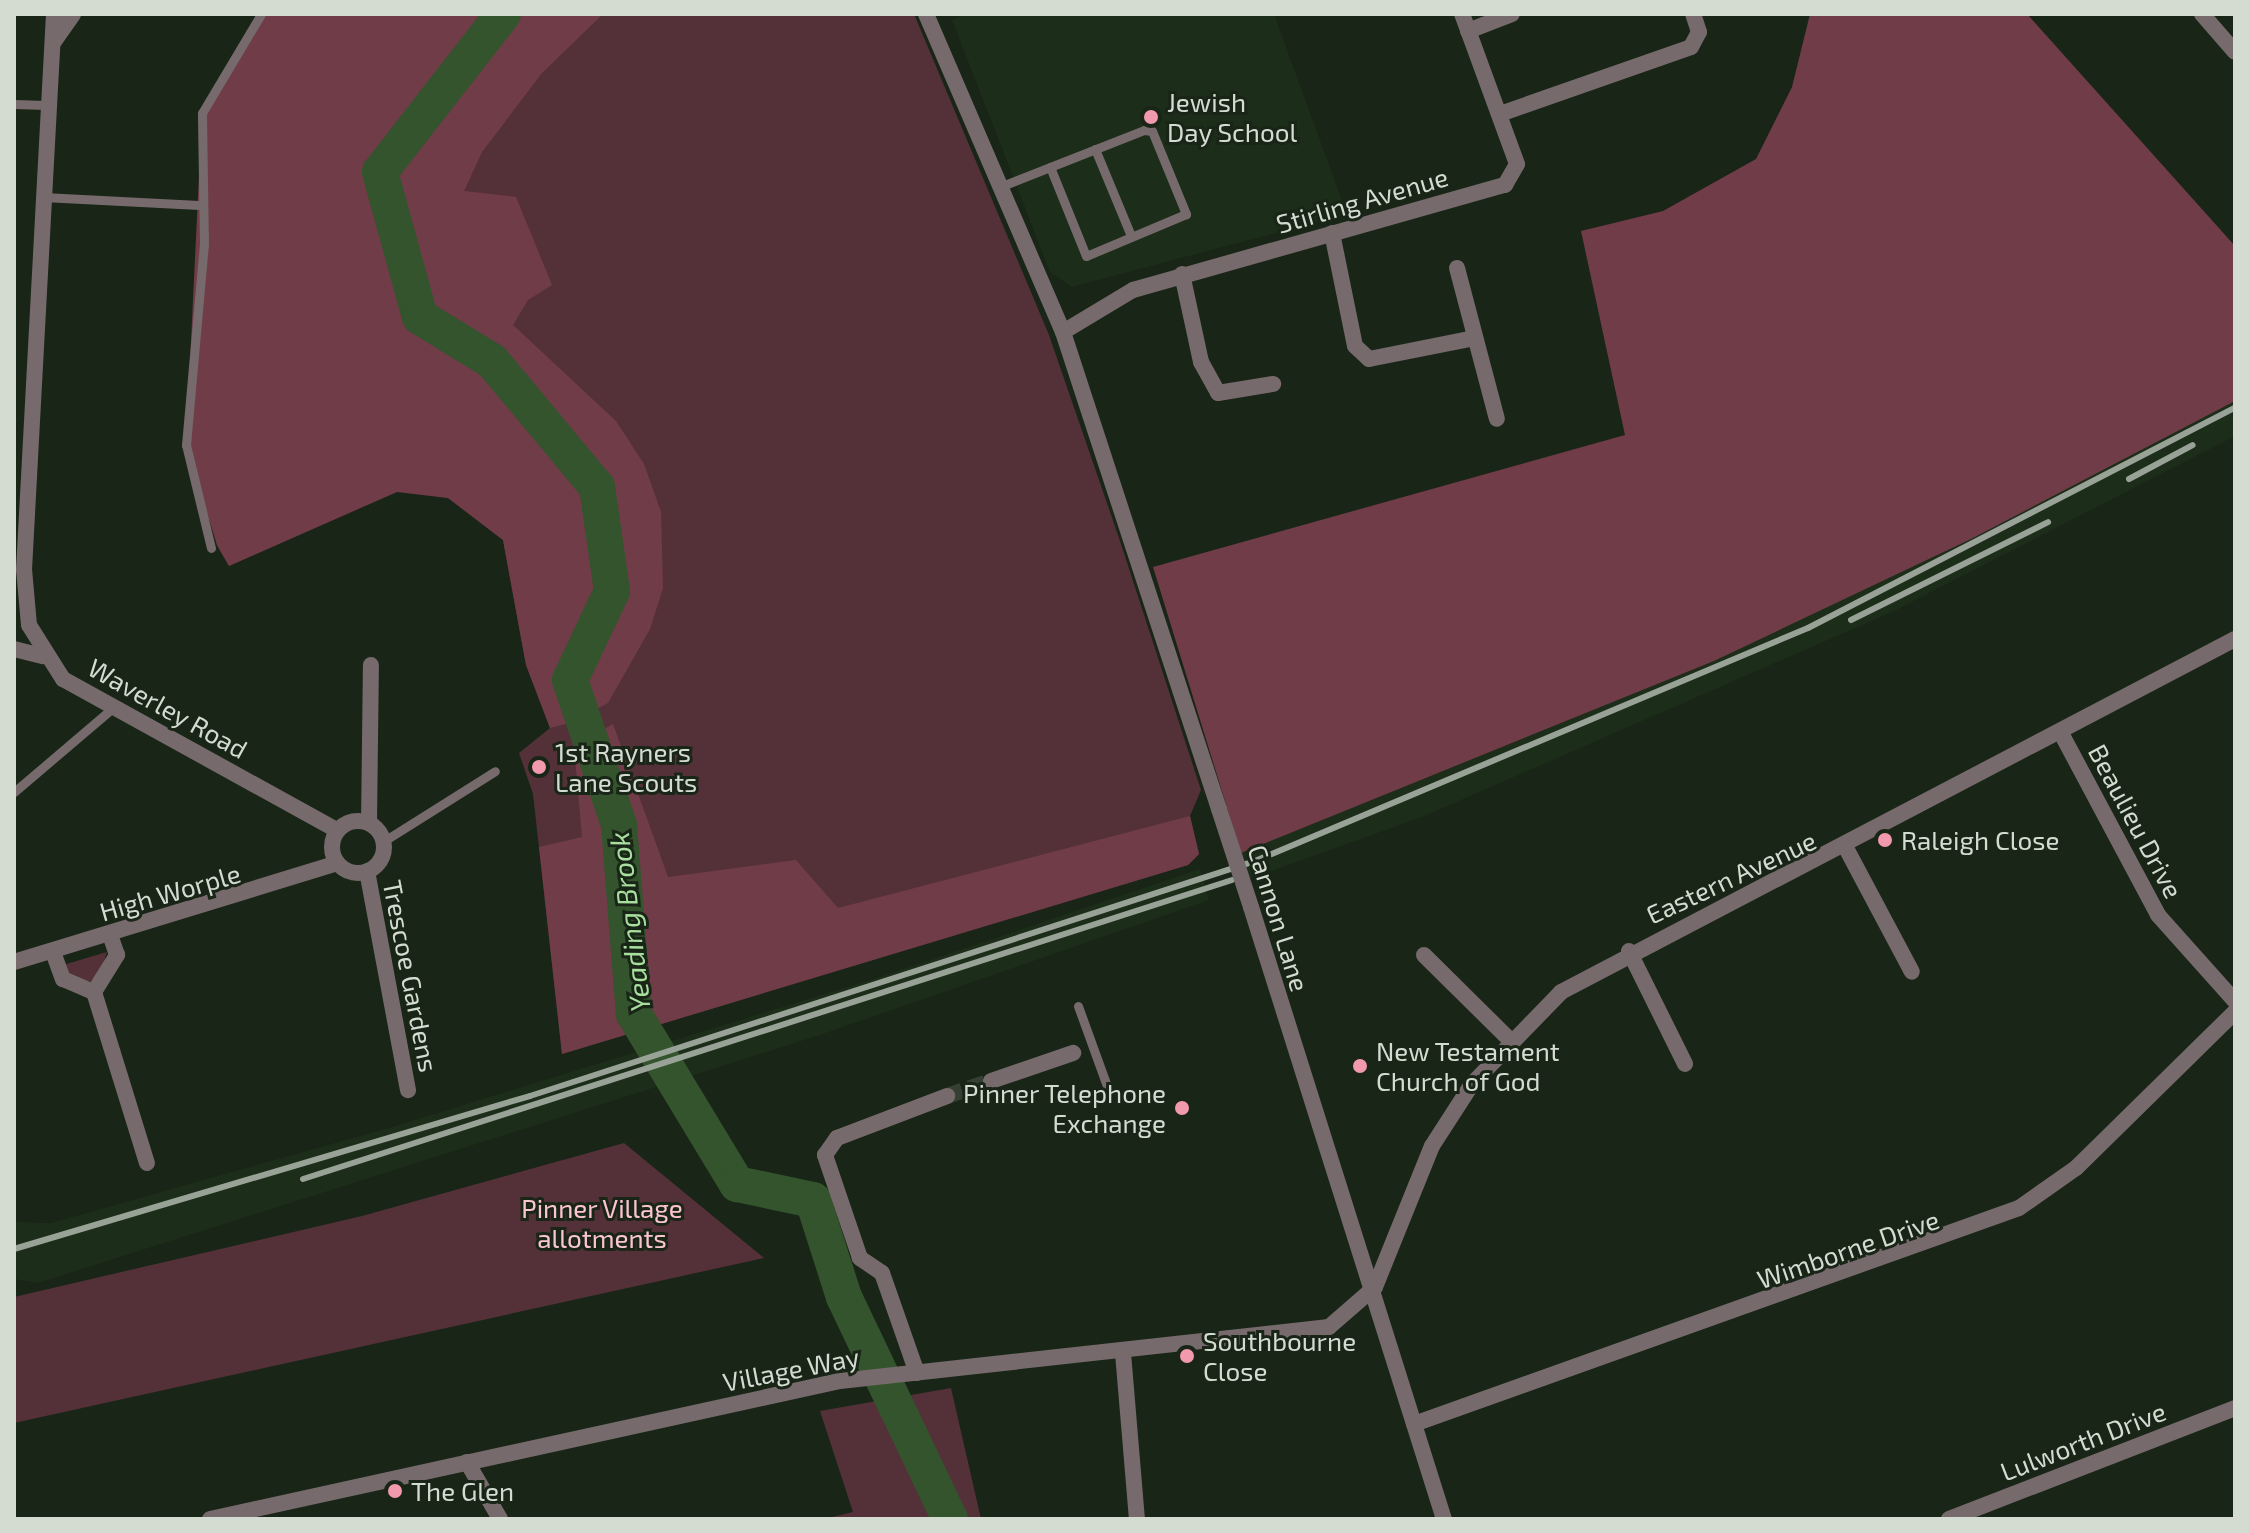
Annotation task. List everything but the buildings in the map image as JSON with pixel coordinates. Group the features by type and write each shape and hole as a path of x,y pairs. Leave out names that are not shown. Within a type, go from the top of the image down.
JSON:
{"street":[{"name":"Waverley Road","path":"54,14 18,594 43,656 63,679 116,705 337,830"},
{"path":"53,44 73,14"},
{"name":"Cannon Lane","path":"926,14 1063,332 1375,1287 1444,1519"},
{"name":"Stirling Avenue","path":"1063,332 1133,290 1505,185 1517,164 1462,14"},
{"path":"1468,31 1512,14"},
{"path":"1500,114 1691,47 1699,32 1693,14"},
{"path":"2202,14 2232,42"},
{"path":"1332,233 1355,346 1369,359 1474,338"},
{"path":"1457,268 1497,419"},
{"path":"1182,274 1201,362 1218,393 1273,384"},
{"name":"Eastern Avenue","path":"1375,1287 1432,1146 1509,1039 1561,992 1629,951 1846,848 2235,639"},
{"path":"14,649 43,656"},
{"path":"369,823 352,821 337,830 331,846 337,863 350,873 367,871 379,863 384,841 369,823 371,665"},
{"name":"Beaulieu Drive","path":"2061,733 2158,915 2235,1001"},
{"path":"1846,848 1912,972"},
{"name":"High Worple","path":"14,962 337,863"},
{"name":"Trescoe Gardens","path":"367,871 408,1090"},
{"path":"110,935 117,955 94,992 147,1163"},
{"path":"1629,951 1685,1064"},
{"path":"53,952 63,979 94,992"},
{"path":"1424,955 1509,1039"},
{"name":"Wimborne Drive","path":"1414,1424 1962,1234 2019,1208 2076,1168 2235,1012"},
{"path":"991,1081 1073,1053"},
{"path":"917,1373 882,1273 860,1258 825,1155 829,1144 947,1096"},
{"name":"Village Way","path":"214,1519 872,1376 1123,1353 1329,1327 1375,1287"},
{"path":"1123,1353 1137,1519"},
{"name":"Lulworth Drive","path":"1949,1519 2235,1408"},
{"path":"467,1462 500,1519"}],"lane":[{"path":"211,548 186,445 204,245 199,205 202,113 261,14"},
{"path":"14,104 46,105"},
{"path":"1002,186 1095,149 1152,131 1186,214 1086,256 1050,167"},
{"path":"1095,149 1131,236"},
{"path":"43,197 199,205"},
{"path":"14,792 116,705"},
{"path":"384,841 495,771"},
{"path":"1078,1006 1108,1089"},
{"path":"1073,1053 1093,1047"}],"shaded area":[{"path":"262,14 603,14 542,73 482,152 464,191 516,197 552,285 528,300 513,325 616,421 644,464 661,512 663,588 650,629 608,703 569,723 550,728 526,665 503,540 448,498 397,492 229,566 217,545 186,445 202,113"},
{"name":"Jewish Day School","path":"966,14 1274,14 1347,214 1072,287 1050,272 952,20"},
{"path":"1810,14 2027,14 2235,246 2235,401 1971,539 1714,661 1241,853 1153,567 1625,435 1581,231 1663,211 1756,159 1792,87"},
{"path":"2235,401 2235,436 1892,612 1422,817 1249,879 1241,853 1714,661"},
{"path":"613,724 668,877 796,860 838,908 1190,816 1199,854 1188,865 562,1054 539,847 582,837 574,746"},
{"path":"1200,869 1209,900 820,1035 38,1283 14,1279 14,1222 51,1223 392,1127 880,977"}],"green space":[{"path":"267,14 914,14 1049,335 1119,538 1201,790 1190,816 1199,854 1188,865 562,1054 533,794 519,753 550,728 526,665 503,540 448,498 397,491 229,566 217,545 193,445"},
{"path":"107,952 97,982 73,980 63,965"},
{"name":"Pinner Village allotments","path":"624,1143 764,1258 14,1423 14,1297 362,1216"},
{"path":"951,1388 981,1519 824,1519 853,1512 820,1411"}],"waterway":[{"name":"Yeading Brook","path":"503,14 380,172 420,317 492,361 597,487 612,591 570,680 619,825 634,1014 737,1184 813,1200 844,1297 950,1519"}],"tunnel":[{"path":"947,1096 991,1081"}],"railway":[{"path":"14,1249 530,1096 1255,861 1808,628 2235,408"},
{"path":"2129,479 2193,445"},
{"path":"1851,620 2048,522"},
{"path":"303,1179 1232,880"}],"place":[{"name":"Jewish Day School","path":"1151,117"},
{"name":"1st Rayners Lane Scouts","path":"539,767"},
{"name":"Raleigh Close","path":"1885,840"},
{"name":"New Testament Church of God","path":"1360,1066"},
{"name":"Pinner Telephone Exchange","path":"1182,1108"},
{"name":"Southbourne Close","path":"1187,1356"},
{"name":"The Glen","path":"395,1491"}]}
